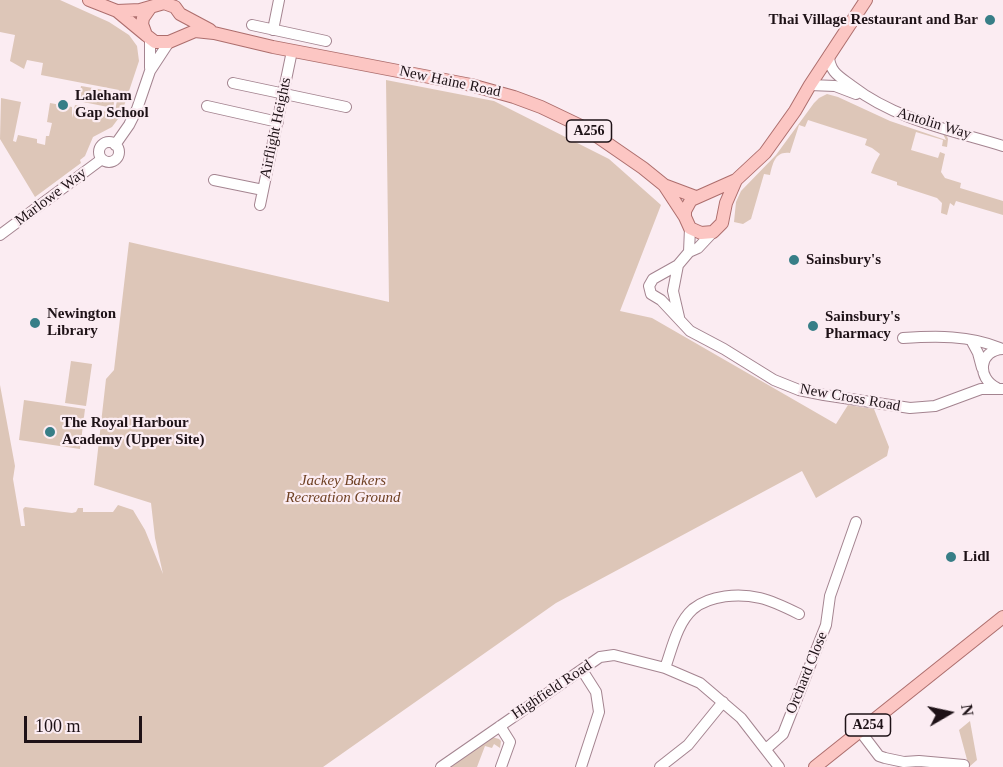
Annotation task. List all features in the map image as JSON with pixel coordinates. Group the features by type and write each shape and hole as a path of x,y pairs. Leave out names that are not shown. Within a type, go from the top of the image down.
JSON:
{"main road":[{"name":"New Haine Road","path":"89,0 117,11 148,37 162,43 195,32 213,33 292,51 447,80 514,97 541,107 585,128 623,153 664,185 688,222"},
{"path":"736,180 726,203 722,224 712,232 701,233 688,222 687,205 699,196 736,180 765,153 795,111 866,0"},
{"name":"New Haine Road","path":"117,11 132,11 156,4 170,4 213,33"},
{"path":"148,37 143,30 143,18 156,4"},
{"path":"172,40 182,27 177,7"},
{"name":"New Haine Road","path":"664,185 699,196 708,195 722,206 724,217"},
{"name":"A254","path":"815,767 1003,617"}],"street":[{"path":"273,30 279,0"},
{"path":"252,25 326,41"},
{"name":"Marlowe Way","path":"148,37 150,71"},
{"name":"Marlowe Way","path":"0,235 102,159 99,153 101,147 109,142 115,145 137,109 150,71 172,40"},
{"name":"Airflight Heights","path":"260,205 292,51"},
{"name":"Antolin Way","path":"829,55 831,69 868,98"},
{"path":"233,82 346,107"},
{"name":"Antolin Way","path":"810,85 835,86 868,98 895,112 1003,146"},
{"path":"207,106 278,122"},
{"path":"214,180 263,190"},
{"path":"688,222 689,252"},
{"path":"678,265 669,298 661,300 654,297 650,290 651,283 678,265 712,232"},
{"path":"660,276 668,278 673,289 679,318"},
{"name":"New Cross Road","path":"661,300 690,331 774,380 799,390 910,408 935,406 981,389 1000,389"},
{"path":"903,338 959,337 982,341 1001,349"},
{"path":"971,340 978,352 982,371"},
{"name":"New Cross Road","path":"967,393 982,371 988,355 1001,349"},
{"name":"New Cross Road","path":"982,371 991,386 1000,389"},
{"name":"Orchard Close","path":"766,749 783,734 826,625 830,596 856,522"},
{"path":"665,668 679,630 693,610 713,598 740,595 761,598 799,614"},
{"name":"Highfield Road","path":"441,767 582,669 600,657 608,655 665,668 700,683 741,718 779,767"},
{"path":"581,767 600,705 596,692 582,669"},
{"path":"660,767 688,744 723,702"},
{"path":"500,726 510,742 501,767"},
{"path":"860,731 879,756 885,758 904,762 951,760 964,765"}],"green space":[{"path":"0,0 60,0 109,22 129,35 137,46 139,61 122,112 115,111 119,90 41,75 43,63 27,60 24,69 10,61 15,35 0,32"},
{"name":"Jackey Bakers Recreation Ground","path":"386,80 494,101 609,159 661,205 620,311 652,318 836,424 848,405 874,409 889,447 887,456 816,498 802,471 556,603 323,767 0,767 0,385 15,466 13,479 21,526 25,526 23,509 25,507 72,513 78,508 83,508 83,512 113,512 118,505 133,510 145,530 163,574 155,538 151,503 94,485 106,379 114,370 129,242 389,302"},
{"path":"81,86 116,92 113,108 78,101"},
{"path":"827,94 890,121 946,140 943,134 946,134 947,147 942,146 943,140 916,132 911,150 938,158 940,152 945,154 941,172 945,178 961,183 960,188 1003,201 1003,215 956,201 954,206 950,203 947,215 941,213 942,203 937,198 897,185 897,182 871,173 880,154 865,145 867,139 808,120 805,127 799,125 790,153 778,156 770,175 764,174 751,219 743,224 734,222 736,202 741,191 776,155 814,103"},
{"path":"1,98 21,102 13,141 16,142 18,135 37,139 37,143 45,145 52,123 47,122 50,103 72,107 72,118 75,105 121,115 112,127 93,137 85,156 80,160 81,163 35,197 0,139"},
{"path":"71,361 92,364 86,406 65,403"},
{"path":"24,400 85,409 80,449 19,440"},
{"path":"970,721 977,760 969,767 959,730"},
{"path":"492,737 501,741 500,748 494,744 492,748 485,746 477,767 450,767"}],"place":[{"name":"Thai Village Restaurant and Bar","path":"990,20"},
{"name":"Laleham Gap School","path":"63,105"},
{"name":"Sainsbury's","path":"794,260"},
{"name":"Newington Library","path":"35,323"},
{"name":"Sainsbury's Pharmacy","path":"813,326"},
{"name":"The Royal Harbour Academy (Upper Site)","path":"50,432"},
{"name":"Lidl","path":"951,557"}]}
